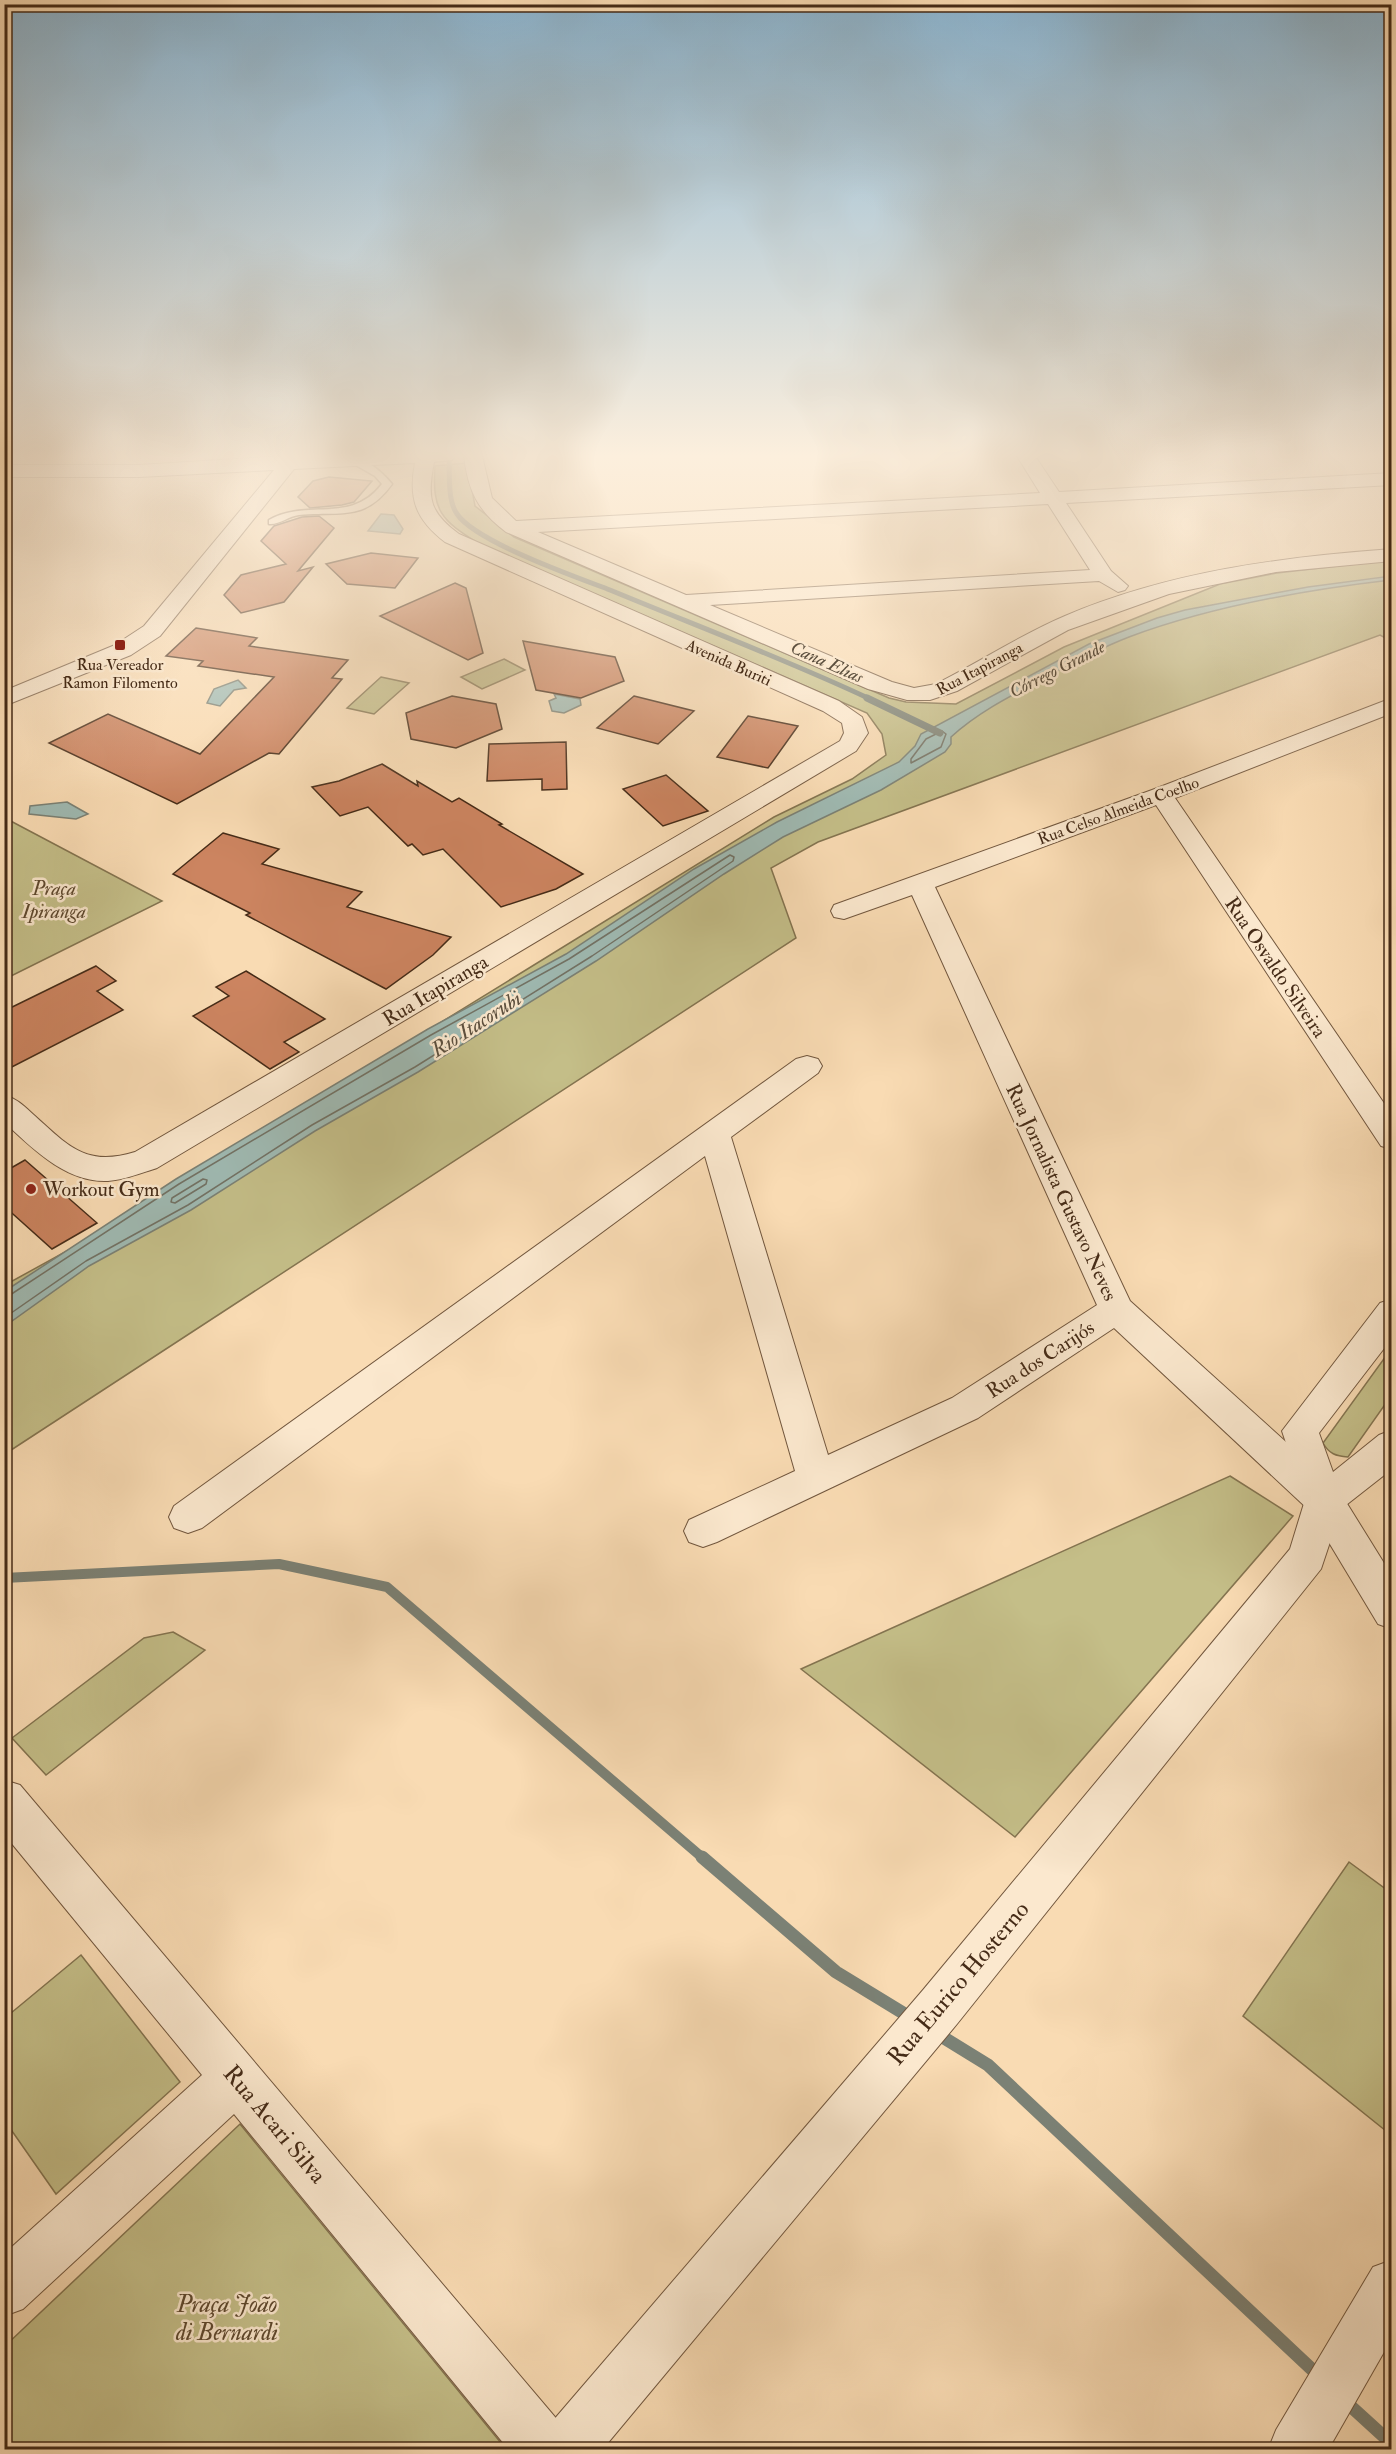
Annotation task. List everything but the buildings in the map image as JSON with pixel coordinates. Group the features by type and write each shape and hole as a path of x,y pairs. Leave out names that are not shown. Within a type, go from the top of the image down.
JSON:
{"street":[{"path":"15,692 123,650 152,631 202,571"},
{"name":"Avenida Buriti","path":"525,571 831,706 844,713 857,729"},
{"name":"Avenida Buriti","path":"611,571 876,684 914,695"},
{"path":"1101,571 1134,598"},
{"name":"Rua Itapiranga","path":"914,695 938,692 1033,639 1088,614 1134,598 1254,571"},
{"path":"681,601 1104,575"},
{"name":"Rua Celso Almeida Coelho","path":"844,911 1161,795 1392,705"},
{"path":"1360,717 1392,734"},
{"name":"Rua Itapiranga","path":"4,1105 68,1159 84,1168 104,1170 146,1160 848,746 856,737 857,729"},
{"name":"Rua Osvaldo Silveira","path":"1161,795 1392,1139"},
{"name":"Rua Jornalista Gustavo Neves","path":"920,883 1116,1310 1323,1500"},
{"path":"188,1517 807,1066"},
{"path":"714,1133 816,1477"},
{"name":"Rua dos Carijós","path":"703,1531 965,1408 1116,1310"},
{"path":"1392,1312 1300,1431 1323,1500 1392,1612"},
{"path":"1323,1500 1392,1445"},
{"name":"Rua Eurico Hosterno","path":"565,2450 940,2007 1307,1557 1323,1500"},
{"name":"Rua Acari Silva","path":"4,1800 546,2450"},
{"path":"4,2290 236,2078"},
{"path":"1305,2435 1392,2286"}],"green space":[{"path":"541,571 592,571 889,698 906,702 956,704 1064,647 1220,584 1299,571 1391,571 1391,641 1380,635 818,842 771,868 796,938 5,1454 5,1285 96,1235 774,817 852,779 886,755 882,734 867,713"},
{"path":"504,659 525,670 482,689 461,677"},
{"path":"381,677 409,683 374,714 347,708"},
{"name":"Praça Ipiranga","path":"5,818 162,901 5,979"},
{"path":"1391,1349 1391,1396 1348,1457 1333,1454 1323,1443"},
{"path":"1230,1476 1293,1516 1015,1837 801,1669"},
{"path":"173,1632 205,1650 46,1775 12,1738 144,1638"},
{"path":"1349,1862 1391,1893 1391,2135 1243,2016"},
{"path":"81,1955 180,2082 56,2194 5,2121 5,2018"},
{"name":"Praça João di Bernardi","path":"240,2124 506,2449 5,2449 5,2346"}],"water":[{"path":"1391,576 1391,580 1259,601 1193,616 1106,647 1016,693 982,713 951,737 951,744 945,752 881,790 783,837 596,961 418,1072 315,1131 191,1210 89,1266 5,1326 5,1291 176,1179 428,1029 566,954 694,869 777,822 899,762 915,746 921,734 1089,644 1157,618 1185,610 1308,587"},
{"path":"238,680 246,688 234,690 220,706 207,703 214,689"},
{"path":"554,694 580,699 581,705 564,713 552,711 549,701 556,698"},
{"path":"67,802 88,814 76,819 29,814 30,806"}],"waterway":[{"name":"Cana Elias","path":"559,571 773,656 870,699"},
{"name":"Cana Elias","path":"867,698 940,733"},
{"path":"4,1578 279,1564 387,1587 704,1859"},
{"path":"702,1857 836,1972 913,2019"},
{"path":"936,2033 988,2065 1319,2376"},
{"path":"1346,2402 1392,2444"}],"place":[{"name":"Rua Vereador Ramon Filomento","path":"120,645"},
{"name":"Workout Gym","path":"31,1189"}],"water label":[{"name":"Córrego Grande","path":"1057,669"},
{"name":"Rio Itacorubi","path":"476,1024"}]}
